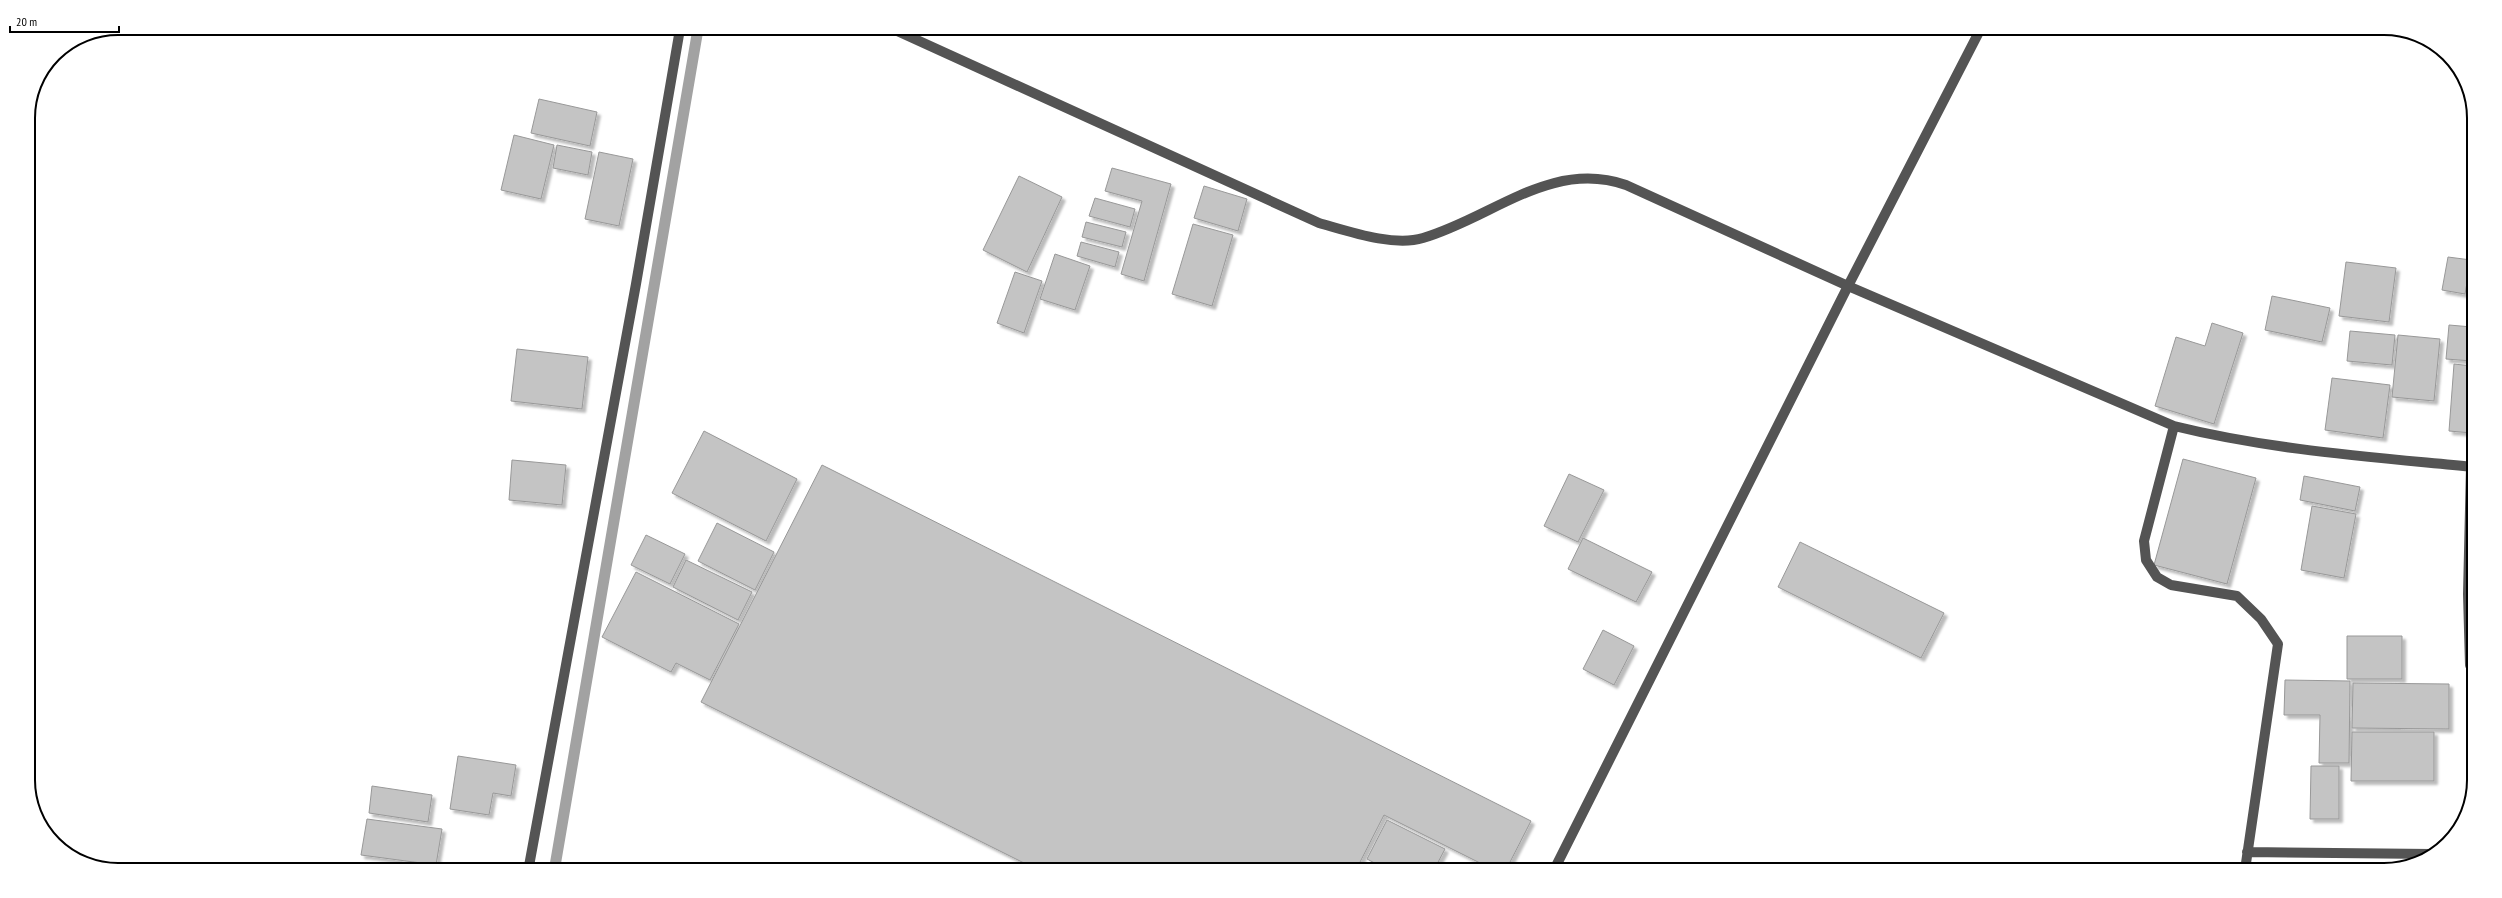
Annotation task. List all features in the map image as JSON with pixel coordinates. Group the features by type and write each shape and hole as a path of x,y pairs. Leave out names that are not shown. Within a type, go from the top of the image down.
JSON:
{"street":[{"path":"530,863 632,308 679,35"},
{"path":"906,35 1319,223 1385,240 1422,238 1552,182 1580,177 1607,178 1626,185 1848,286 2174,426 2225,439 2279,447 2467,467"},
{"path":"1558,863 1848,286 1977,35"},
{"path":"2174,426 2144,541 2146,560 2157,577 2171,585 2237,596 2261,619 2278,644 2245,863"},
{"path":"2247,852 2422,854"}],"building":[{"path":"539,99 597,112 590,146 531,133"},
{"path":"514,135 554,145 541,199 501,190"},
{"path":"557,145 592,152 588,175 553,168"},
{"path":"599,152 633,159 619,226 585,219"},
{"path":"1112,168 1171,184 1144,281 1121,274 1142,201 1105,191"},
{"path":"1019,176 1062,197 1027,272 983,250"},
{"path":"1204,186 1247,199 1238,231 1194,218"},
{"path":"1095,198 1135,209 1130,227 1089,216"},
{"path":"1086,222 1126,232 1122,247 1082,237"},
{"path":"1193,224 1233,235 1212,306 1172,294"},
{"path":"1081,242 1119,252 1115,267 1077,256"},
{"path":"1055,254 1090,266 1075,310 1040,299"},
{"path":"2448,257 2467,259 2467,283 2465,294 2442,290"},
{"path":"2346,262 2396,268 2389,322 2339,316"},
{"path":"1015,272 1042,281 1024,333 997,323"},
{"path":"2272,296 2330,308 2322,342 2265,330"},
{"path":"2212,323 2243,333 2214,424 2155,406 2176,337 2205,346"},
{"path":"2449,325 2467,327 2467,361 2446,359"},
{"path":"2350,331 2395,335 2392,365 2347,361"},
{"path":"2398,335 2440,339 2434,401 2392,397"},
{"path":"517,349 588,357 582,409 511,401"},
{"path":"2454,364 2467,365 2467,433 2449,431"},
{"path":"2332,378 2390,385 2383,438 2325,430"},
{"path":"704,431 797,479 766,541 672,493"},
{"path":"2183,459 2256,478 2227,584 2154,565"},
{"path":"512,460 566,465 562,505 509,500"},
{"path":"822,465 1531,821 1510,863 1480,863 1384,815 1360,863 1024,863 701,702"},
{"path":"1569,474 1604,490 1578,542 1544,526"},
{"path":"2304,476 2360,487 2355,511 2300,500"},
{"path":"2312,506 2356,514 2344,578 2301,570"},
{"path":"717,523 774,552 755,590 698,561"},
{"path":"646,535 685,554 670,584 631,565"},
{"path":"1583,538 1652,572 1636,602 1568,569"},
{"path":"1800,542 1944,613 1921,658 1778,587"},
{"path":"686,560 752,592 738,620 673,587"},
{"path":"636,572 739,624 710,680 676,663 671,672 602,637"},
{"path":"1603,630 1634,646 1614,685 1583,669"},
{"path":"2347,636 2402,636 2402,679 2347,679"},
{"path":"2285,680 2350,681 2349,763 2319,763 2320,715 2284,715"},
{"path":"2353,683 2449,684 2449,729 2352,728"},
{"path":"2352,732 2434,732 2434,781 2351,781"},
{"path":"458,756 516,765 511,796 493,793 489,815 450,809"},
{"path":"2311,766 2339,766 2339,819 2310,819"},
{"path":"372,786 432,795 428,822 369,813"},
{"path":"367,819 442,829 436,863 421,863 361,855"},
{"path":"1387,820 1445,849 1438,863 1375,863 1367,859"}],"waterway":[{"path":"556,863 697,35"}]}
